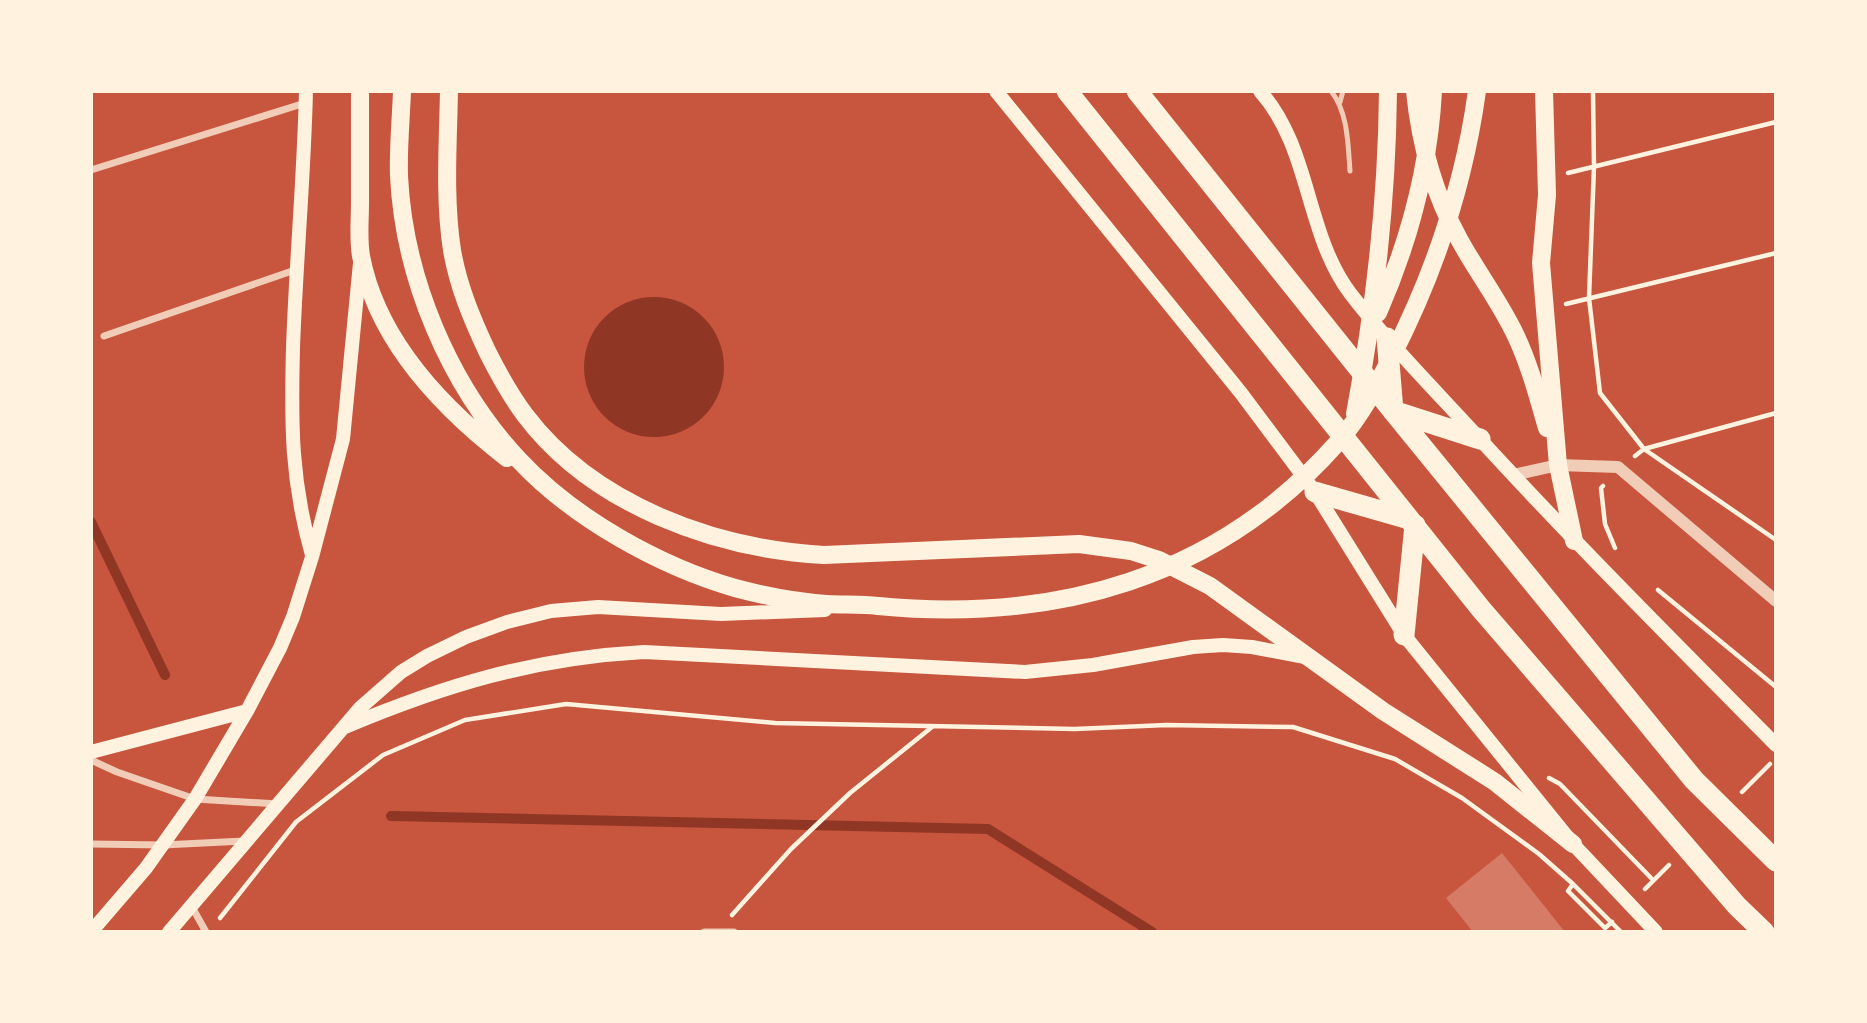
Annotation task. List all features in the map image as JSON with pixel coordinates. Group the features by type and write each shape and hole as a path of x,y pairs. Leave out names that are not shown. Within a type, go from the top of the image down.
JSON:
{"highway":[{"path":"1067,91 1490,619 1737,905 1764,932"},
{"path":"1137,91 1694,780 1776,861"},
{"path":"1378,337 1393,411"},
{"path":"1393,411 1480,439"},
{"path":"1315,492 1412,522"},
{"path":"1404,635 1412,522"}],"main road":[{"path":"91,932 163,845 195,799 247,711 280,648 312,556 343,439 360,254 360,91"},
{"path":"402,91 399,175 410,249 431,317 444,348 477,407 513,453 569,504 627,542 693,573 736,588 779,598 824,604 914,609 1004,608 1090,595 1160,572 1187,559 1251,520 1286,493 1321,460 1353,424 1374,392 1412,317 1431,274 1457,195 1477,91"},
{"path":"449,91 449,222 453,251 467,305 506,386 526,416 559,450 604,486 689,529 741,544 788,553 824,555 1079,544 1131,551 1167,564 1210,586 1383,711 1495,782 1573,844"},
{"path":"996,91 1241,393 1315,492 1404,635 1573,844 1656,932"},
{"path":"1260,91 1280,120 1295,153 1324,244 1336,270 1378,337 1480,439 1574,541 1776,745"},
{"path":"1378,337 1388,91"},
{"path":"1353,424 1421,183 1431,130 1419,91"},
{"path":"1419,91 1420,129 1440,200 1458,237 1516,336 1529,366 1558,465 1574,541"},
{"path":"1545,91 1547,178 1541,263 1558,465"},
{"path":"305,97 295,270 293,456 302,522 312,556"},
{"path":"360,254 379,308 410,362 461,419 487,443 545,484"},
{"path":"169,932 377,692 401,672 466,637 507,622 551,611 598,607 721,614 869,605"},
{"path":"345,727 427,695 486,676 526,666 605,654 644,652 1024,672 1093,665 1183,649 1223,645 1262,648 1310,658"},
{"path":"91,752 247,711"}],"street":[{"path":"91,170 305,97"},
{"path":"104,336 295,270"},
{"path":"1513,475 1558,465 1618,467 1776,601"},
{"path":"91,760 117,772 195,799 278,804"},
{"path":"91,844 163,845 247,841"},
{"path":"192,907 206,932"},
{"path":"704,932 734,932"}],"lane":[{"path":"1331,91 1340,102"},
{"path":"1343,91 1340,102 1348,141 1350,171"}],"path":[{"path":"1593,91 1594,167 1589,298 1600,393 1644,449 1776,540"},
{"path":"1547,178 1776,122"},
{"path":"1544,309 1776,253"},
{"path":"216,922 296,822 383,755 465,720 566,704 775,723 1075,729 1166,725 1293,727 1395,759 1462,798 1539,854 1621,932"},
{"path":"726,932 731,915 791,849 850,793 932,726"},
{"path":"1573,884 1568,891 1605,928"}],"shaded area":[{"path":"654,297 681,303 703,318 718,340 724,367 718,394 703,416 681,431 654,437 627,431 605,416 590,394 584,367 590,340 605,318 627,303"}],"building":[{"path":"1502,853 1565,932 1473,932 1446,898"}],"waterway":[{"path":"91,522 165,675"},
{"path":"391,816 988,829 1152,932"}]}
